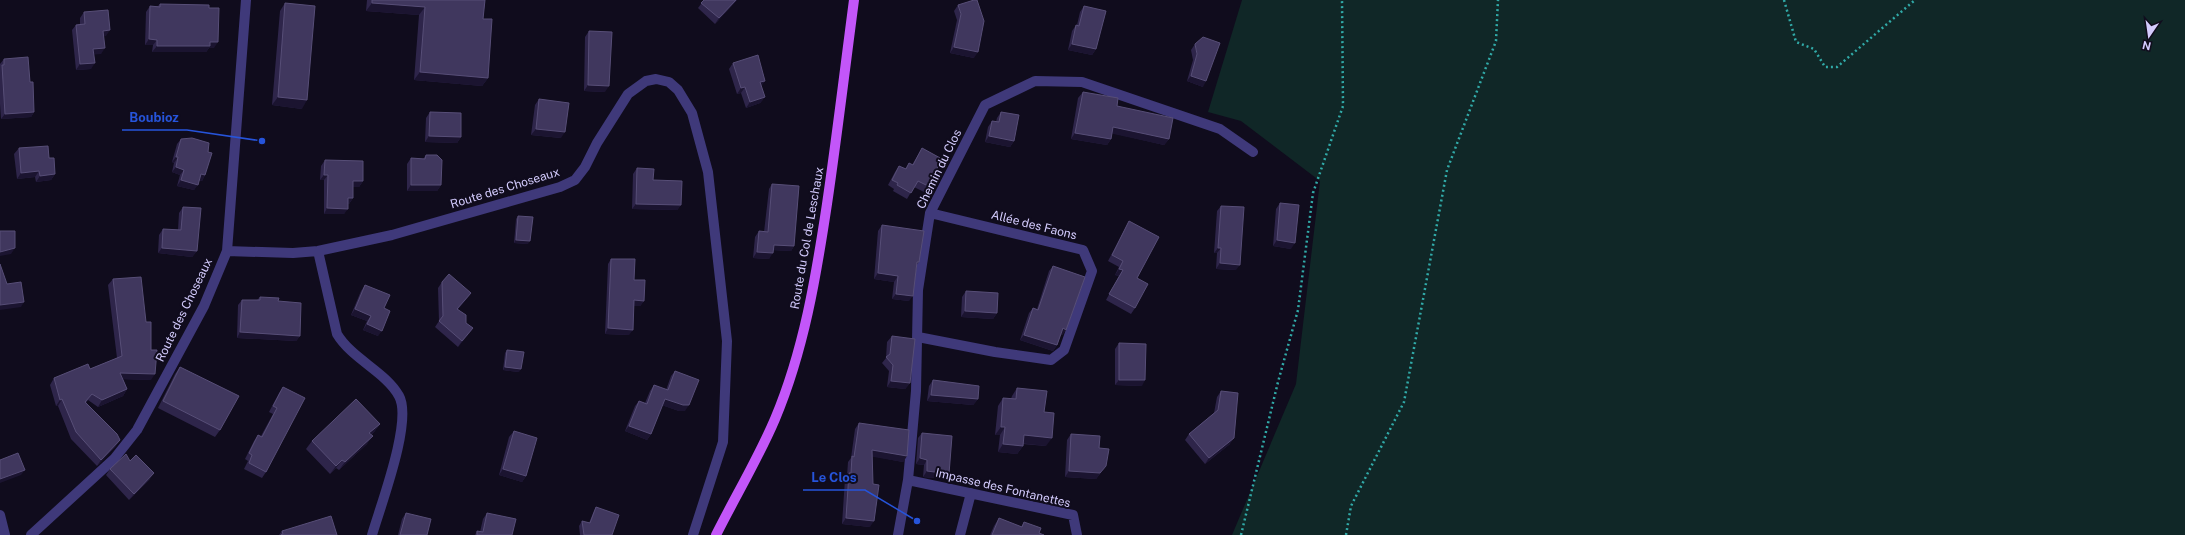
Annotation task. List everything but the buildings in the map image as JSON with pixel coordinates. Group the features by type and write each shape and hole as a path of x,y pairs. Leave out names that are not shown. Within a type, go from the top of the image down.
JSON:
{"main road":[{"name":"Route du Col de Leschaux","path":"716,535 775,419 798,352 809,310 816,278 838,130 854,0"}],"street":[{"path":"227,252 246,0"},
{"name":"Route des Choseaux","path":"31,535 114,459 137,430 204,306 227,252 293,253 318,251 392,235 560,187 575,180 585,167 601,136 628,94 646,81 656,79 669,82 678,90 692,113 708,172 727,341 723,442 692,535"},
{"name":"Chemin du Clos","path":"898,535 908,480 918,337 918,290 930,213 985,105 1035,81 1082,82 1220,129 1253,152"},
{"name":"Allée des Faons","path":"918,337 995,352 1051,360 1064,350 1092,271 1082,250 930,213"},
{"path":"318,251 337,334 344,346 387,382 400,396 403,419 400,440 372,535"},
{"name":"Impasse des Fontanettes","path":"908,480 1073,515 1077,535"},
{"path":"960,535 971,493"},
{"path":"0,515 5,535"}],"path":[{"path":"1241,535 1278,382 1298,310 1313,193 1343,106 1342,0"},
{"path":"1346,535 1351,506 1404,402 1447,170 1496,41 1498,0"},
{"path":"1784,0 1796,42 1814,49 1825,67 1837,67 1915,0"}],"green space":[{"path":"1242,0 2185,0 2185,535 1232,535 1296,384 1320,181 1241,121 1208,112"}],"place":[{"name":"Boubioz","path":"262,141"},
{"name":"Le Clos","path":"917,521"}]}
